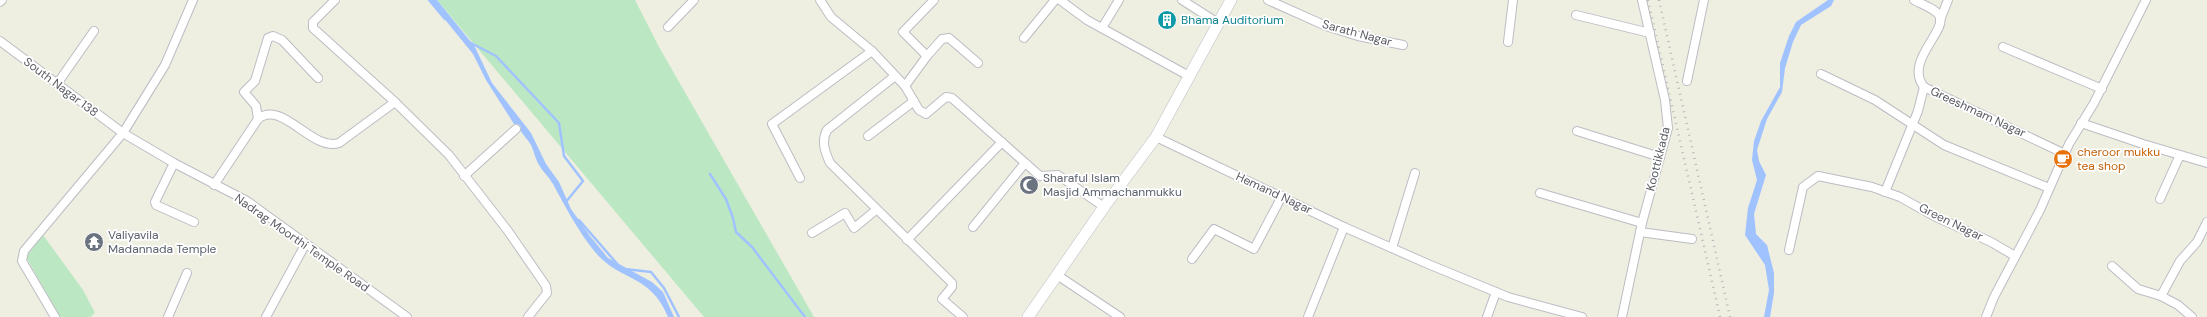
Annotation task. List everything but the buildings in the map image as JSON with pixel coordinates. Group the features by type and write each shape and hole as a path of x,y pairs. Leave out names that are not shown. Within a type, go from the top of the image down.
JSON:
{"main road":[{"path":"1028,317 1104,207 1156,137 1231,0"}],"street":[{"path":"55,317 22,261 24,251 123,133 165,65 193,0"},
{"path":"335,0 313,22 313,28 395,102 449,155 508,231 546,286 547,293 528,317"},
{"path":"668,27 694,0"},
{"path":"820,0 831,17 872,50 904,86 920,110 926,114 946,97 952,98 1040,176 1058,175 1104,207"},
{"path":"927,56 903,32 934,0"},
{"path":"1024,38 1055,0"},
{"path":"1060,0 1102,28 1189,76"},
{"path":"1102,28 1119,0"},
{"path":"1182,0 1218,23"},
{"name":"Sarath Nagar","path":"1268,0 1326,26 1358,36 1403,45"},
{"path":"1508,42 1513,0"},
{"name":"Koottikkada","path":"1622,317 1642,223 1668,124 1665,100 1642,0"},
{"path":"1687,81 1704,0"},
{"path":"1914,0 1937,13 1940,20"},
{"path":"1940,20 1948,0"},
{"path":"1986,317 1994,297 2080,123 2102,89 2146,0"},
{"path":"1576,15 1650,33"},
{"name":"Greeshmam Nagar","path":"1940,20 1918,70 1919,81 1924,87 2066,154"},
{"path":"57,84 94,31"},
{"path":"258,119 256,106 244,92 255,82 268,38 273,36 282,40 318,78"},
{"path":"904,86 942,39 949,38 978,63"},
{"name":"South Nagar 138","path":"0,41 123,133"},
{"path":"2003,48 2102,89"},
{"path":"800,178 772,124 872,50"},
{"path":"1821,74 1875,100 1944,144 2049,188"},
{"path":"895,76 831,126 824,135 830,163 876,210 952,283 952,287 942,299 963,317"},
{"path":"1885,192 1918,111 1924,87"},
{"path":"868,136 914,101"},
{"path":"214,184 258,119 268,113 275,114 322,142 333,145 339,143 395,102"},
{"path":"2080,123 2207,163"},
{"path":"464,176 516,130"},
{"path":"1577,131 1660,157"},
{"name":"Nadrag Moorthi Temple Road","path":"123,133 174,163 247,201 305,245 407,317"},
{"name":"Hemand Nagar","path":"1156,137 1344,227 1496,292 1557,314 1582,317"},
{"path":"907,240 1002,142"},
{"path":"2160,199 2180,155"},
{"path":"174,163 155,202 156,205 194,222"},
{"path":"973,227 1025,163"},
{"path":"1392,248 1415,173"},
{"name":"Green Nagar","path":"1789,250 1803,186 1818,176 1900,197 1934,216 1991,242 2015,256"},
{"path":"1540,193 1642,223"},
{"path":"1192,259 1214,229 1254,249 1282,196"},
{"path":"812,233 845,213 854,228 876,210"},
{"path":"2161,296 2180,261 2197,242 2207,222"},
{"path":"1308,317 1344,227"},
{"path":"1640,232 1692,238"},
{"path":"266,317 305,245"},
{"path":"2112,266 2138,289 2161,296 2178,305 2192,317"},
{"path":"168,317 187,273"},
{"path":"1057,275 1120,317"},
{"path":"1487,317 1496,292"}],"green space":[{"path":"437,0 635,0 659,47 814,317 704,317"},
{"path":"43,235 83,290 95,313 90,317 60,317 26,257"}],"water":[{"path":"429,0 437,0 475,47 492,83 531,133 546,164 559,182 571,209 590,236 608,258 652,282 663,292 674,317 668,317 661,303 653,292 634,279 614,269 595,252 578,228 551,181 536,160 531,145 520,130 521,127 518,124 514,124 486,80 473,54"},
{"path":"1828,0 1834,0 1831,6 1801,25 1793,42 1785,68 1782,92 1767,119 1757,150 1759,161 1766,175 1754,214 1756,234 1767,245 1774,273 1774,293 1770,317 1764,317 1769,290 1765,265 1745,235 1748,208 1757,180 1752,160 1754,141 1761,121 1780,87 1780,63 1789,36 1796,22"}],"waterway":[{"path":"429,0 445,19"},
{"path":"469,42 496,56 559,123 564,156 583,181 565,203"},
{"path":"710,174 726,199 736,232 752,247 805,317"},
{"path":"579,220 619,266"},
{"path":"625,269 651,272 664,288 679,317"}],"railway":[{"path":"1648,0 1720,317"},
{"path":"1659,0 1730,317"}],"place":[{"name":"Bhama Auditorium","path":"1167,20"},
{"name":"cheroor mukku tea shop","path":"2063,159"},
{"name":"Sharaful Islam Masjid Ammachanmukku","path":"1029,185"},
{"name":"Valiyavila Madannada Temple","path":"94,242"}]}
